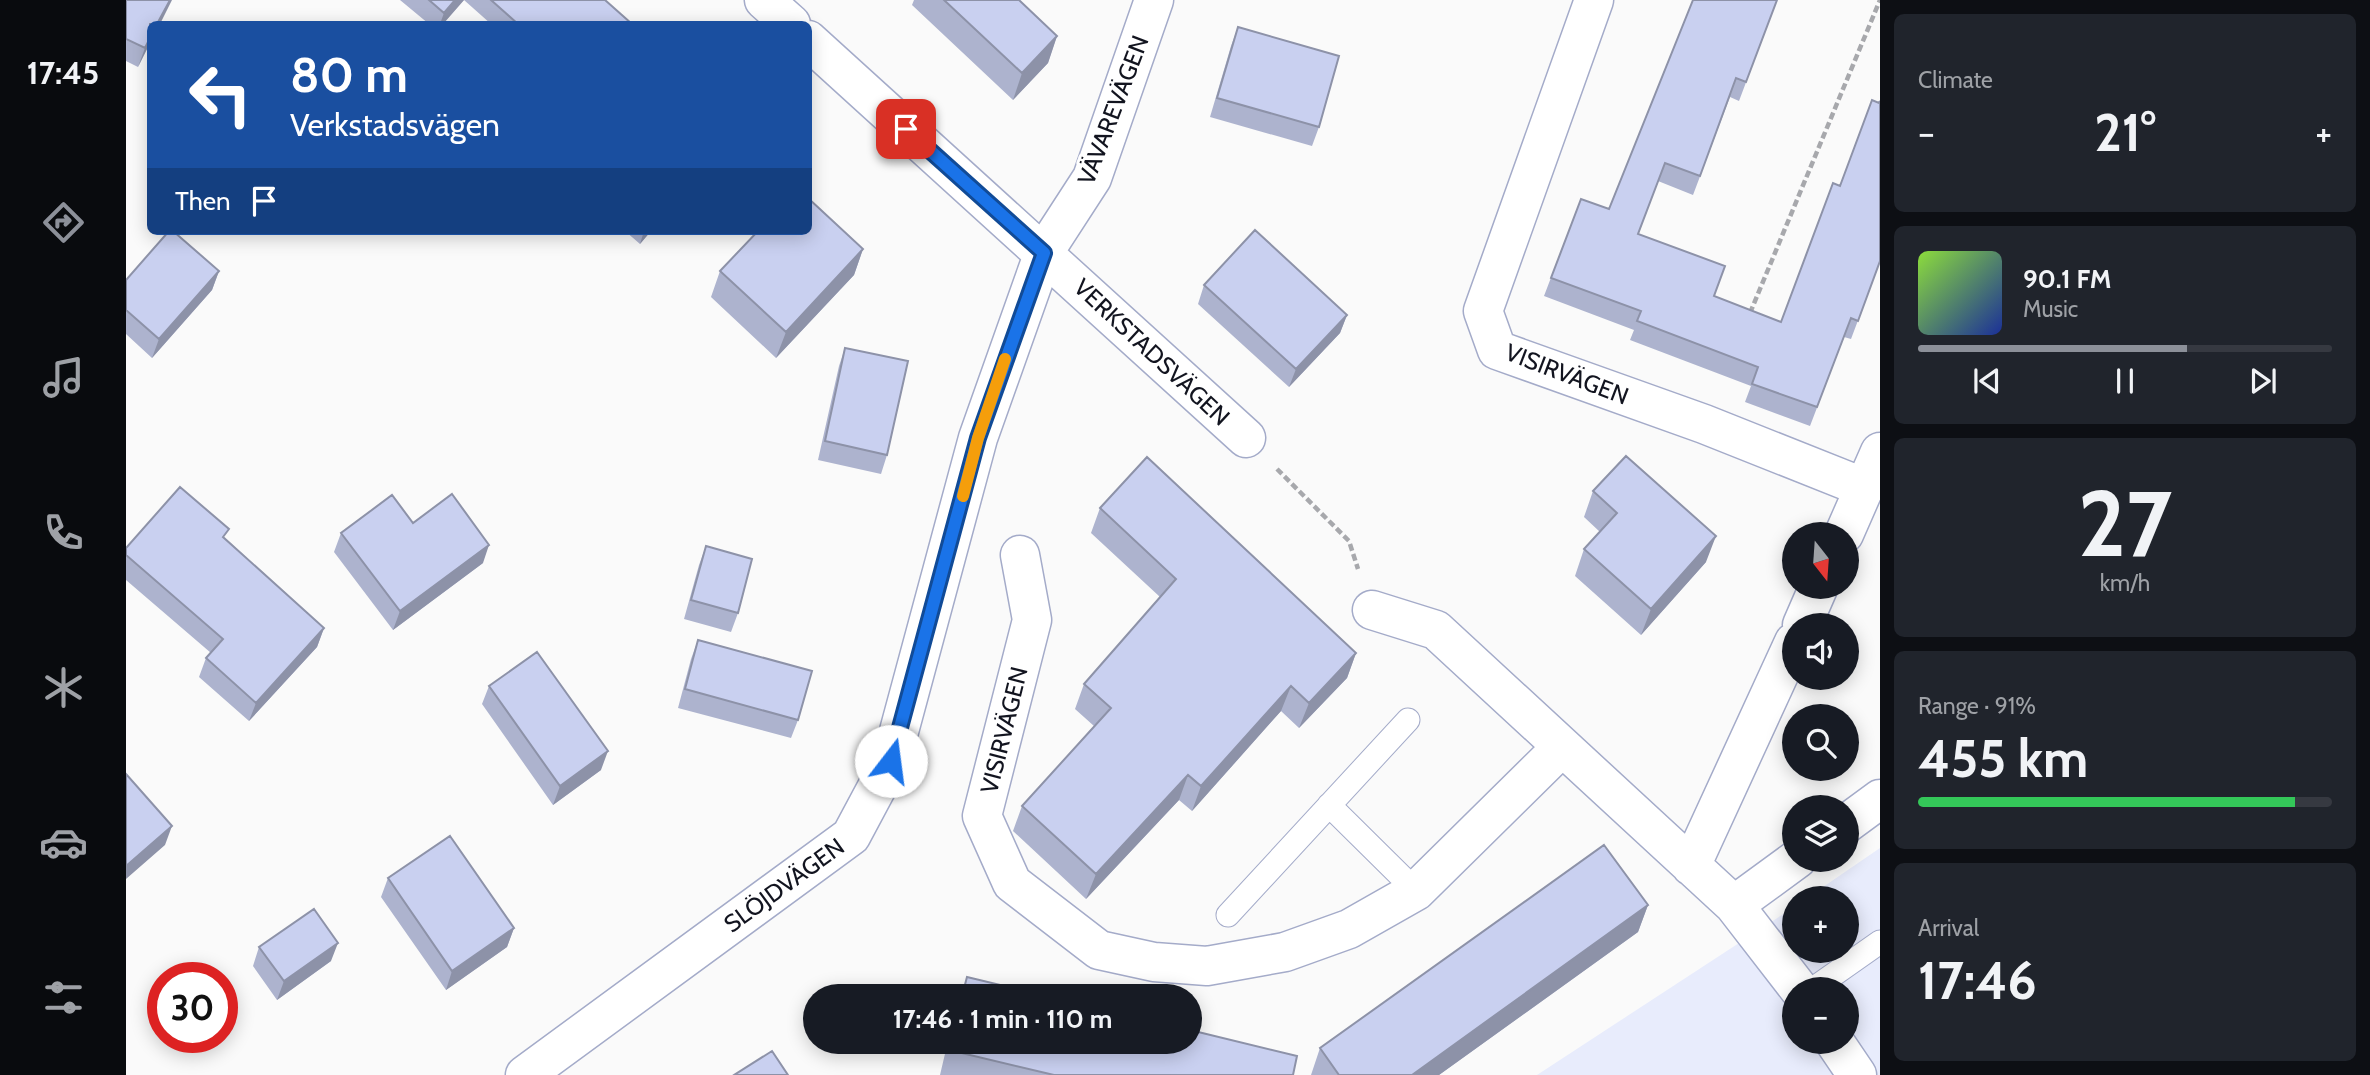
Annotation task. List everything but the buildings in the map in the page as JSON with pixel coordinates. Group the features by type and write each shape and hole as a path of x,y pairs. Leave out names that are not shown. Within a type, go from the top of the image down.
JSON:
{"street":[{"path":"764,0 788,21"},
{"name":"VÄVAREVÄGEN","path":"1044,253 1092,178 1154,0"},
{"name":"VISIRVÄGEN","path":"1594,0 1483,311 1497,350 1704,424 1865,488"},
{"name":"VERKSTADSVÄGEN","path":"812,44 1246,438"},
{"name":"SLÖJDVÄGEN","path":"525,1075 851,836 891,761 978,438 1044,253"},
{"path":"1849,522 1880,452"},
{"name":"VISIRVÄGEN","path":"1020,555 1032,620 982,816 1012,883 1099,950 1154,962 1207,966 1285,952 1349,929 1416,891 1562,747"},
{"path":"1372,610 1436,630 1734,905 1790,977"},
{"path":"1690,866 1782,668"},
{"path":"1859,814 1880,799"},
{"path":"1734,905 1782,870"},
{"path":"1843,1054 1857,1075"}],"lane":[{"path":"1228,915 1408,720"},
{"path":"1329,806 1416,891"},
{"path":"1829,977 1880,942"}],"path":[{"path":"1746,321 1880,0"},
{"path":"1246,438 1349,541 1372,610"}],"shaded area":[{"path":"1880,848 1880,1075 1537,1075 1782,915 1782,963 1859,963 1859,886 1825,886 1845,872 1859,872 1859,862"}],"slow traffic":[{"path":"963,496 978,438 1005,359"}],"route":[{"path":"891,761 978,438 1044,253 906,129"}]}
